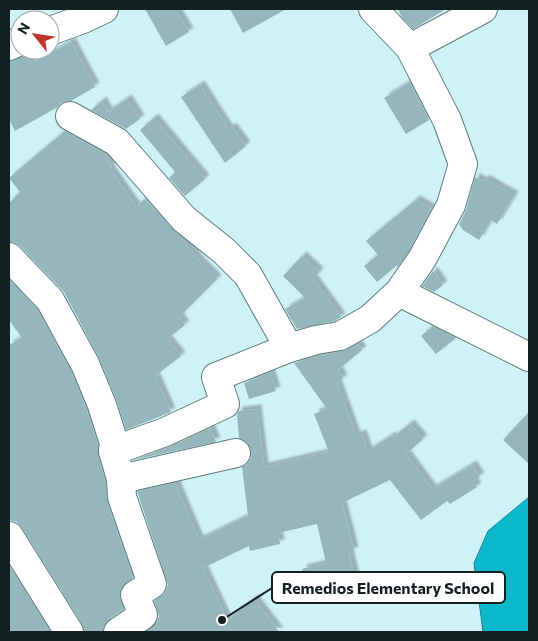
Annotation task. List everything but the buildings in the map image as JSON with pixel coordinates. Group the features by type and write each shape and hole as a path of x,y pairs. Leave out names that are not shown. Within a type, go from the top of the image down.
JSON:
{"street":[{"path":"60,27 104,9"},
{"path":"113,451 166,432 225,404 216,377 289,348 316,340 340,336 370,319 399,292 422,259 451,205 463,164 447,120 410,48 373,9"},
{"path":"410,48 483,9"},
{"path":"70,116 117,142 184,219 224,252 248,275 289,348"},
{"path":"9,257 50,300 86,364 114,443 113,451 121,479 122,498 152,584 135,595 144,615 118,632"},
{"path":"399,292 529,357"},
{"path":"121,479 236,453"},
{"path":"9,536 69,632"}],"water":[{"path":"529,497 529,632 483,632 474,563 488,531"}],"place":[{"name":"Remedios Elementary School","path":"222,620"}]}
